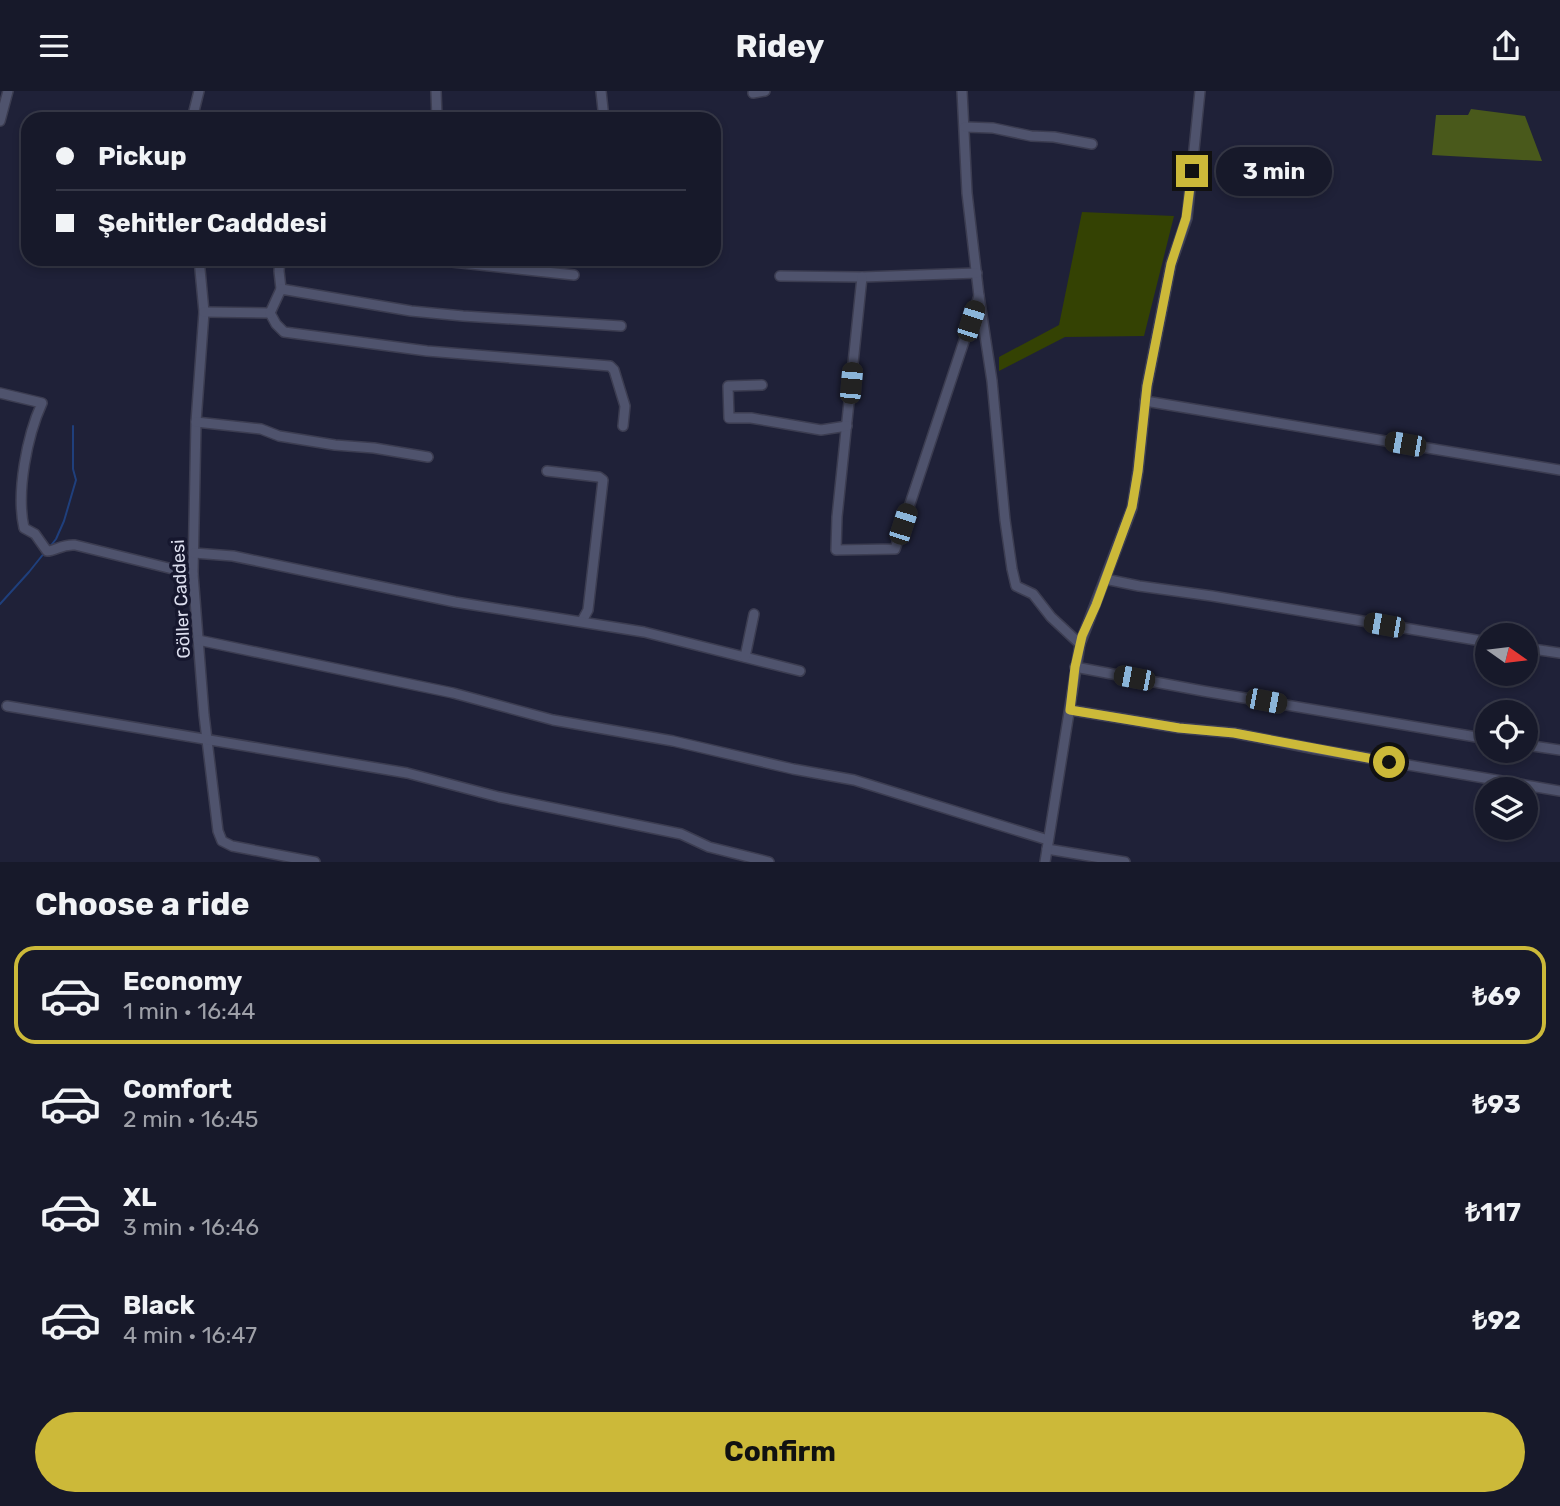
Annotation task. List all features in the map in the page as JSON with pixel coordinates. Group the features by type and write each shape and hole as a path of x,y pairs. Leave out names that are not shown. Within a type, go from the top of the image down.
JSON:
{"street":[{"path":"0,121 8,91"},
{"path":"194,112 199,91"},
{"path":"436,91 438,112"},
{"path":"601,91 603,112"},
{"path":"753,93 765,91"},
{"path":"962,91 967,193 992,381 1012,569 1017,586 1033,594 1080,644"},
{"path":"1045,862 1080,644 1132,507 1145,401 1171,264 1186,218 1200,91"},
{"path":"965,127 993,128 1092,144"},
{"name":"Göller Caddesi","path":"200,266 204,312 196,422 193,573 218,831 222,841 232,846 315,862"},
{"path":"270,313 281,289 279,266"},
{"path":"490,266 574,275"},
{"path":"780,276 862,277 977,273"},
{"path":"862,277 837,517 836,550 895,549 979,296"},
{"path":"281,289 424,312 621,326"},
{"path":"204,312 270,313"},
{"path":"270,313 284,332 427,351 610,366 614,370 625,406 623,426"},
{"path":"762,385 728,386 729,418 751,418 821,430 847,426"},
{"path":"0,393 42,403 31,431 21,513 24,528 35,534 45,549 51,551 66,544 75,545 193,573"},
{"path":"1145,401 1560,470"},
{"path":"196,422 261,429 279,436 428,457"},
{"path":"547,471 599,477 603,480 588,610 582,621"},
{"path":"194,553 233,557 455,601 644,632 800,671"},
{"path":"1105,579 1475,640"},
{"path":"745,657 754,614"},
{"path":"198,640 453,693 553,720 673,741 854,780 1047,844 1125,862"},
{"path":"1538,650 1560,653"},
{"path":"1075,667 1475,737"},
{"path":"6,706 407,773 499,797 681,834 709,847 769,862"},
{"path":"1070,710 1179,728 1234,733 1560,791"},
{"path":"1538,747 1560,750"}],"green space":[{"path":"1471,109 1525,116 1542,161 1432,155 1436,115 1468,115"},
{"path":"1082,212 1174,216 1144,336 1065,337 999,371 999,357 1059,325"}],"waterway":[{"path":"49,548 64,521 76,480 73,469 73,426"},
{"path":"0,604 45,552"}],"route":[{"path":"1192,171 1186,218 1171,264 1147,386 1132,507 1082,636 1070,710 1179,728 1234,733 1389,762"}]}
